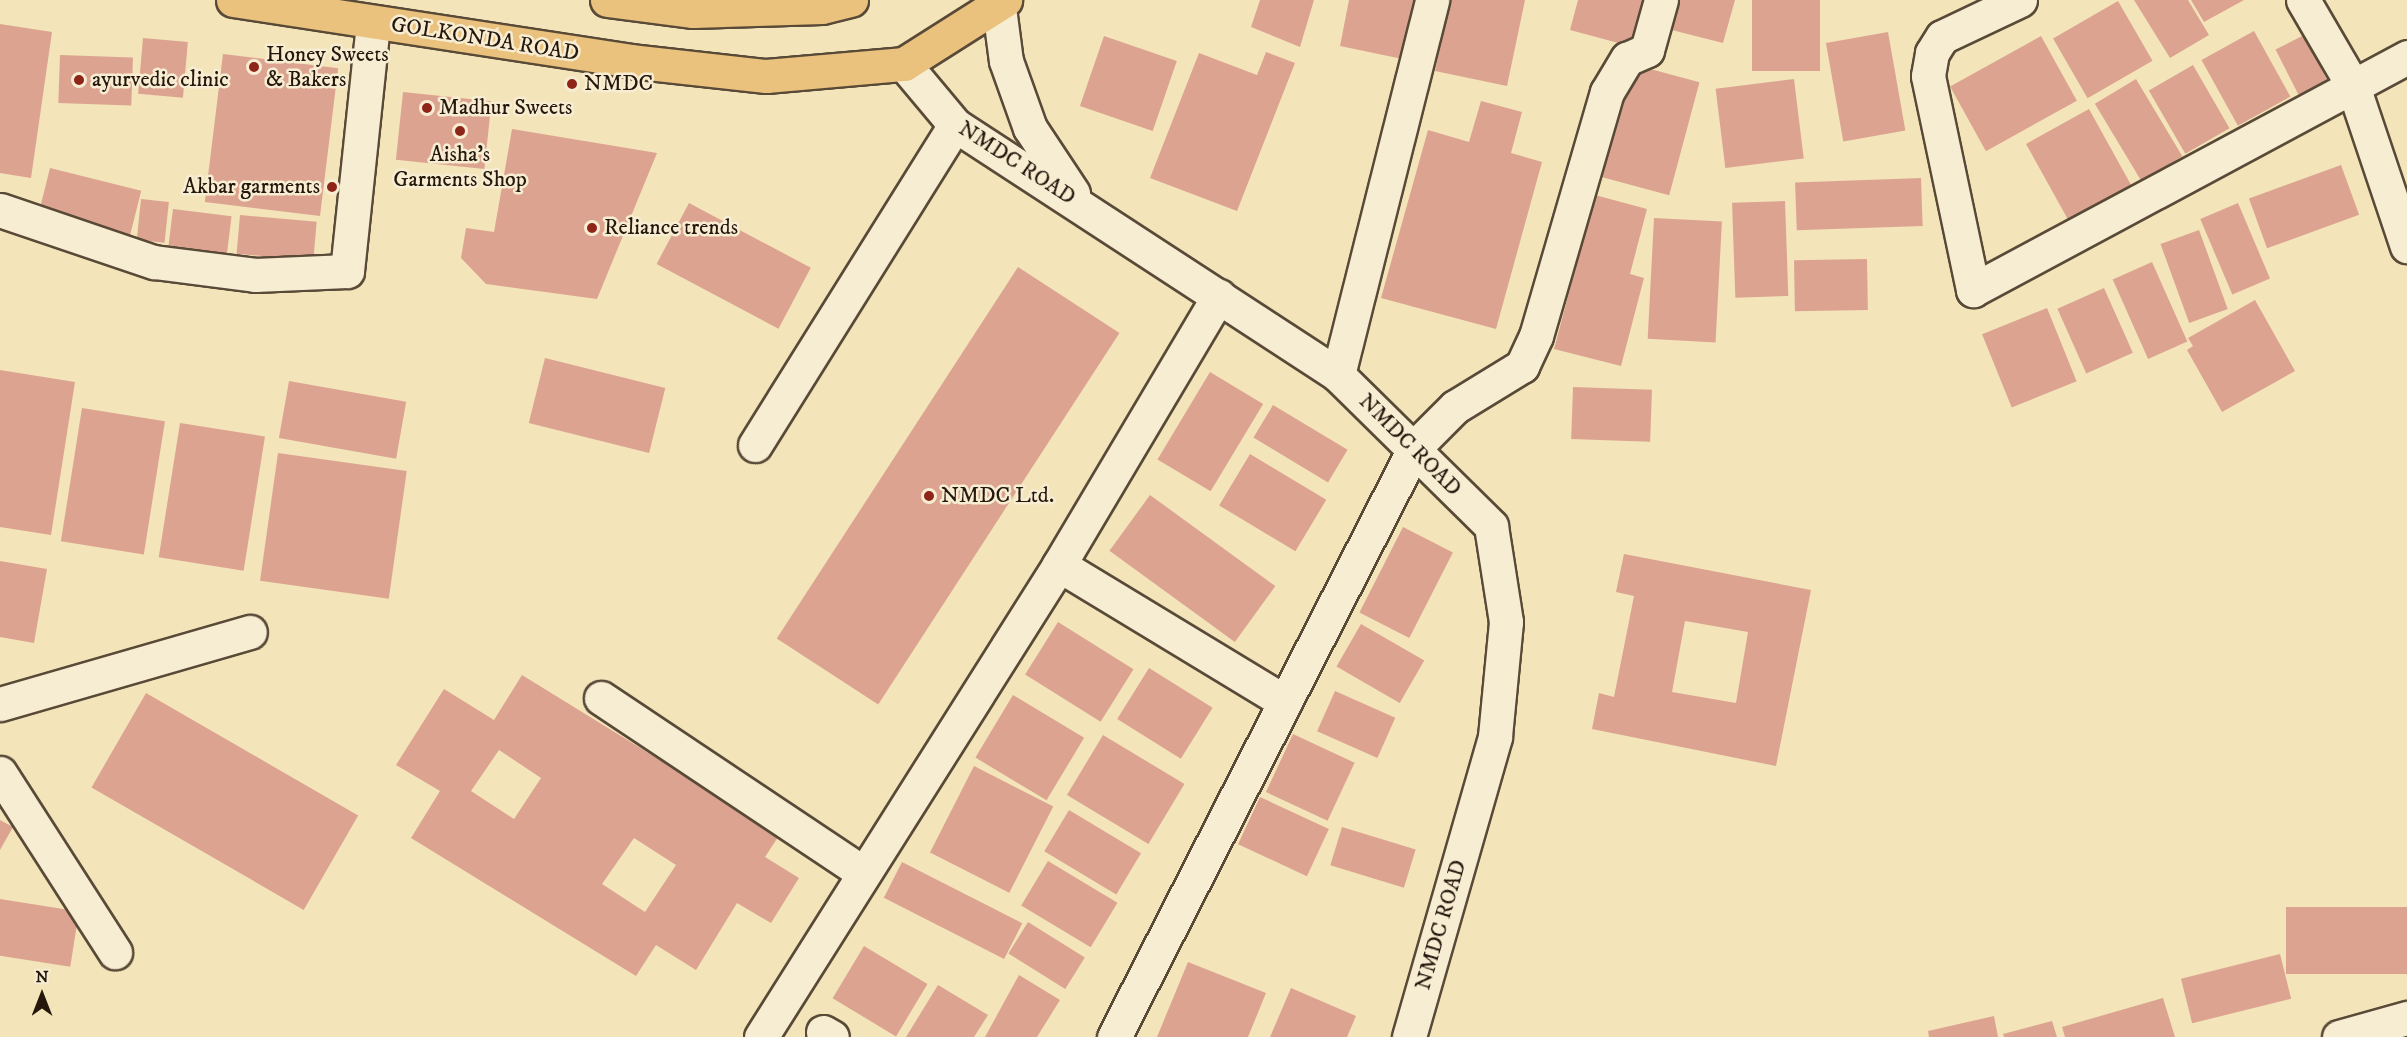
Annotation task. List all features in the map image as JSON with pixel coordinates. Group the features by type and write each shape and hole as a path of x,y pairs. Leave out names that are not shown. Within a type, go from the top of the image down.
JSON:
{"highway":[{"name":"GOLKONDA ROAD","path":"233,0 630,61 766,76 903,64 1002,4"},
{"path":"607,0 693,11 822,7 851,0"}],"street":[{"path":"1338,375 1432,0"},
{"path":"1114,1037 1415,447 1455,407 1522,366 1536,336 1606,92 1627,59 1647,50 1661,0"},
{"path":"2020,0 1942,37 1932,53 1928,76 1973,290 2407,57"},
{"path":"2303,0 2353,86 2407,246"},
{"path":"1002,4 1006,61 1030,128 1081,204"},
{"path":"0,210 154,262 255,275 347,271 373,22"},
{"name":"NMDC ROAD","path":"903,64 955,125 1081,204 1338,375 1415,447 1491,526 1506,622 1495,737 1409,1037"},
{"path":"755,446 955,125"},
{"path":"761,1037 862,872 1059,565 1219,296"},
{"path":"1059,565 1285,702"},
{"path":"0,704 250,632"},
{"path":"601,698 862,872"},
{"path":"0,773 115,952"},
{"path":"2360,1034 2407,1018"}],"building":[{"path":"1260,0 1314,0 1300,47 1251,27"},
{"path":"1349,0 1424,0 1412,61 1340,46"},
{"path":"1450,0 1525,0 1507,86 1435,71"},
{"path":"1578,0 1649,0 1637,48 1570,30"},
{"path":"1667,0 1735,0 1723,43 1660,27"},
{"path":"1752,0 1820,0 1820,71 1752,71"},
{"path":"2134,0 2188,0 2209,35 2170,58"},
{"path":"2191,0 2244,0 2204,22"},
{"path":"2118,1 2152,61 2088,98 2053,38"},
{"path":"0,24 52,32 31,178 0,173"},
{"path":"2254,31 2290,97 2238,126 2202,60"},
{"path":"1888,32 1905,130 1843,141 1826,43"},
{"path":"2304,35 2329,83 2300,98 2275,50"},
{"path":"1104,36 1177,61 1153,131 1080,106"},
{"path":"2041,36 2077,101 1986,151 1950,86"},
{"path":"143,38 188,42 183,98 138,94"},
{"path":"1266,52 1295,63 1237,211 1150,178 1199,53 1257,75"},
{"path":"223,54 338,68 320,216 205,202"},
{"path":"60,55 133,58 131,106 58,103"},
{"path":"1628,63 1699,82 1669,195 1598,176"},
{"path":"2193,65 2230,128 2185,154 2149,90"},
{"path":"1794,79 1804,158 1725,168 1716,89"},
{"path":"2136,79 2182,156 2141,181 2095,104"},
{"path":"403,92 492,101 484,169 396,160"},
{"path":"1481,101 1522,112 1511,153 1542,162 1496,329 1381,298 1428,130 1469,142"},
{"path":"2089,109 2136,193 2073,228 2026,144"},
{"path":"512,129 657,153 597,299 486,284 461,258 466,228 494,232"},
{"path":"2341,165 2359,215 2267,248 2249,199"},
{"path":"50,168 141,191 130,236 39,214"},
{"path":"1921,178 1923,226 1797,230 1795,182"},
{"path":"1595,195 1647,209 1630,274 1644,278 1621,366 1554,349"},
{"path":"141,199 169,202 165,243 137,240"},
{"path":"1785,201 1788,296 1735,298 1732,203"},
{"path":"689,203 811,268 778,329 657,264"},
{"path":"2238,203 2270,278 2232,295 2200,219"},
{"path":"173,209 232,216 226,261 168,254"},
{"path":"240,215 317,222 313,261 237,254"},
{"path":"1654,218 1722,222 1716,342 1648,339"},
{"path":"2199,230 2228,309 2189,323 2160,244"},
{"path":"1867,259 1868,310 1795,311 1794,260"},
{"path":"2152,262 2187,341 2148,359 2113,279"},
{"path":"1018,267 1119,333 878,704 777,639"},
{"path":"2104,288 2133,353 2086,374 2057,309"},
{"path":"2255,300 2295,371 2222,412 2187,350 2193,346 2188,338"},
{"path":"2047,308 2077,381 2012,407 1982,334"},
{"path":"545,358 665,388 649,453 529,423"},
{"path":"0,370 75,382 51,535 0,527"},
{"path":"1210,372 1263,404 1211,491 1157,459"},
{"path":"289,381 406,402 396,459 279,438"},
{"path":"1573,387 1652,390 1650,442 1571,439"},
{"path":"1273,405 1348,450 1328,482 1253,438"},
{"path":"82,408 165,421 144,554 61,541"},
{"path":"180,423 265,436 244,571 159,557"},
{"path":"278,453 407,471 389,599 260,581"},
{"path":"1250,454 1326,500 1295,551 1219,505"},
{"path":"1150,495 1275,586 1235,642 1109,551"},
{"path":"1403,527 1453,552 1409,638 1359,613"},
{"path":"1624,554 1811,590 1776,766 1592,729 1599,693 1614,697 1634,596 1616,592","holes":["1685,621 1748,632 1736,703 1672,692"]},
{"path":"0,561 47,569 34,643 0,637"},
{"path":"1058,622 1133,669 1101,722 1025,675"},
{"path":"1361,624 1424,661 1400,703 1336,666"},
{"path":"1149,668 1213,708 1181,759 1117,719"},
{"path":"522,675 780,834 765,857 799,878 771,923 737,903 696,970 656,945 636,976 411,838 440,791 396,765 444,689 494,720","holes":["499,750 541,778 514,819 471,791","634,838 676,865 645,912 602,884"]},
{"path":"1335,691 1395,718 1377,758 1317,731"},
{"path":"146,693 358,816 304,910 92,787"},
{"path":"1013,695 1084,738 1047,800 975,758"},
{"path":"1293,734 1355,763 1328,821 1266,792"},
{"path":"1103,735 1184,784 1148,844 1067,795"},
{"path":"974,766 1053,806 1009,893 930,852"},
{"path":"1260,797 1329,829 1307,876 1238,844"},
{"path":"1069,810 1141,853 1116,894 1044,851"},
{"path":"0,820 13,827 0,850"},
{"path":"1342,827 1416,850 1404,888 1330,865"},
{"path":"1048,861 1117,903 1091,947 1021,906"},
{"path":"902,862 1022,923 1004,959 884,898"},
{"path":"0,899 79,912 70,967 0,956"},
{"path":"2286,907 2407,907 2407,974 2286,974"},
{"path":"1028,922 1085,958 1065,989 1008,953"},
{"path":"864,946 927,984 896,1036 833,998"},
{"path":"2280,954 2291,999 2192,1023 2181,979"},
{"path":"1188,962 1266,993 1248,1037 1157,1037"},
{"path":"1019,975 1060,1000 1037,1037 985,1037"},
{"path":"938,985 988,1015 974,1037 906,1037"},
{"path":"1291,988 1356,1016 1347,1037 1270,1037"},
{"path":"2163,998 2175,1037 2065,1037 2062,1027"},
{"path":"1994,1016 1998,1037 1929,1037 1928,1031"},
{"path":"2052,1021 2057,1037 2004,1037 2003,1034"}],"place":[{"name":"Honey Sweets & Bakers","path":"254,67"},
{"name":"ayurvedic clinic","path":"79,80"},
{"name":"NMDC","path":"572,84"},
{"name":"Madhur Sweets","path":"427,108"},
{"name":"Aisha's Garments Shop","path":"460,131"},
{"name":"Akbar garments","path":"332,187"},
{"name":"Reliance trends","path":"592,228"},
{"name":"NMDC Ltd.","path":"929,496"}]}
